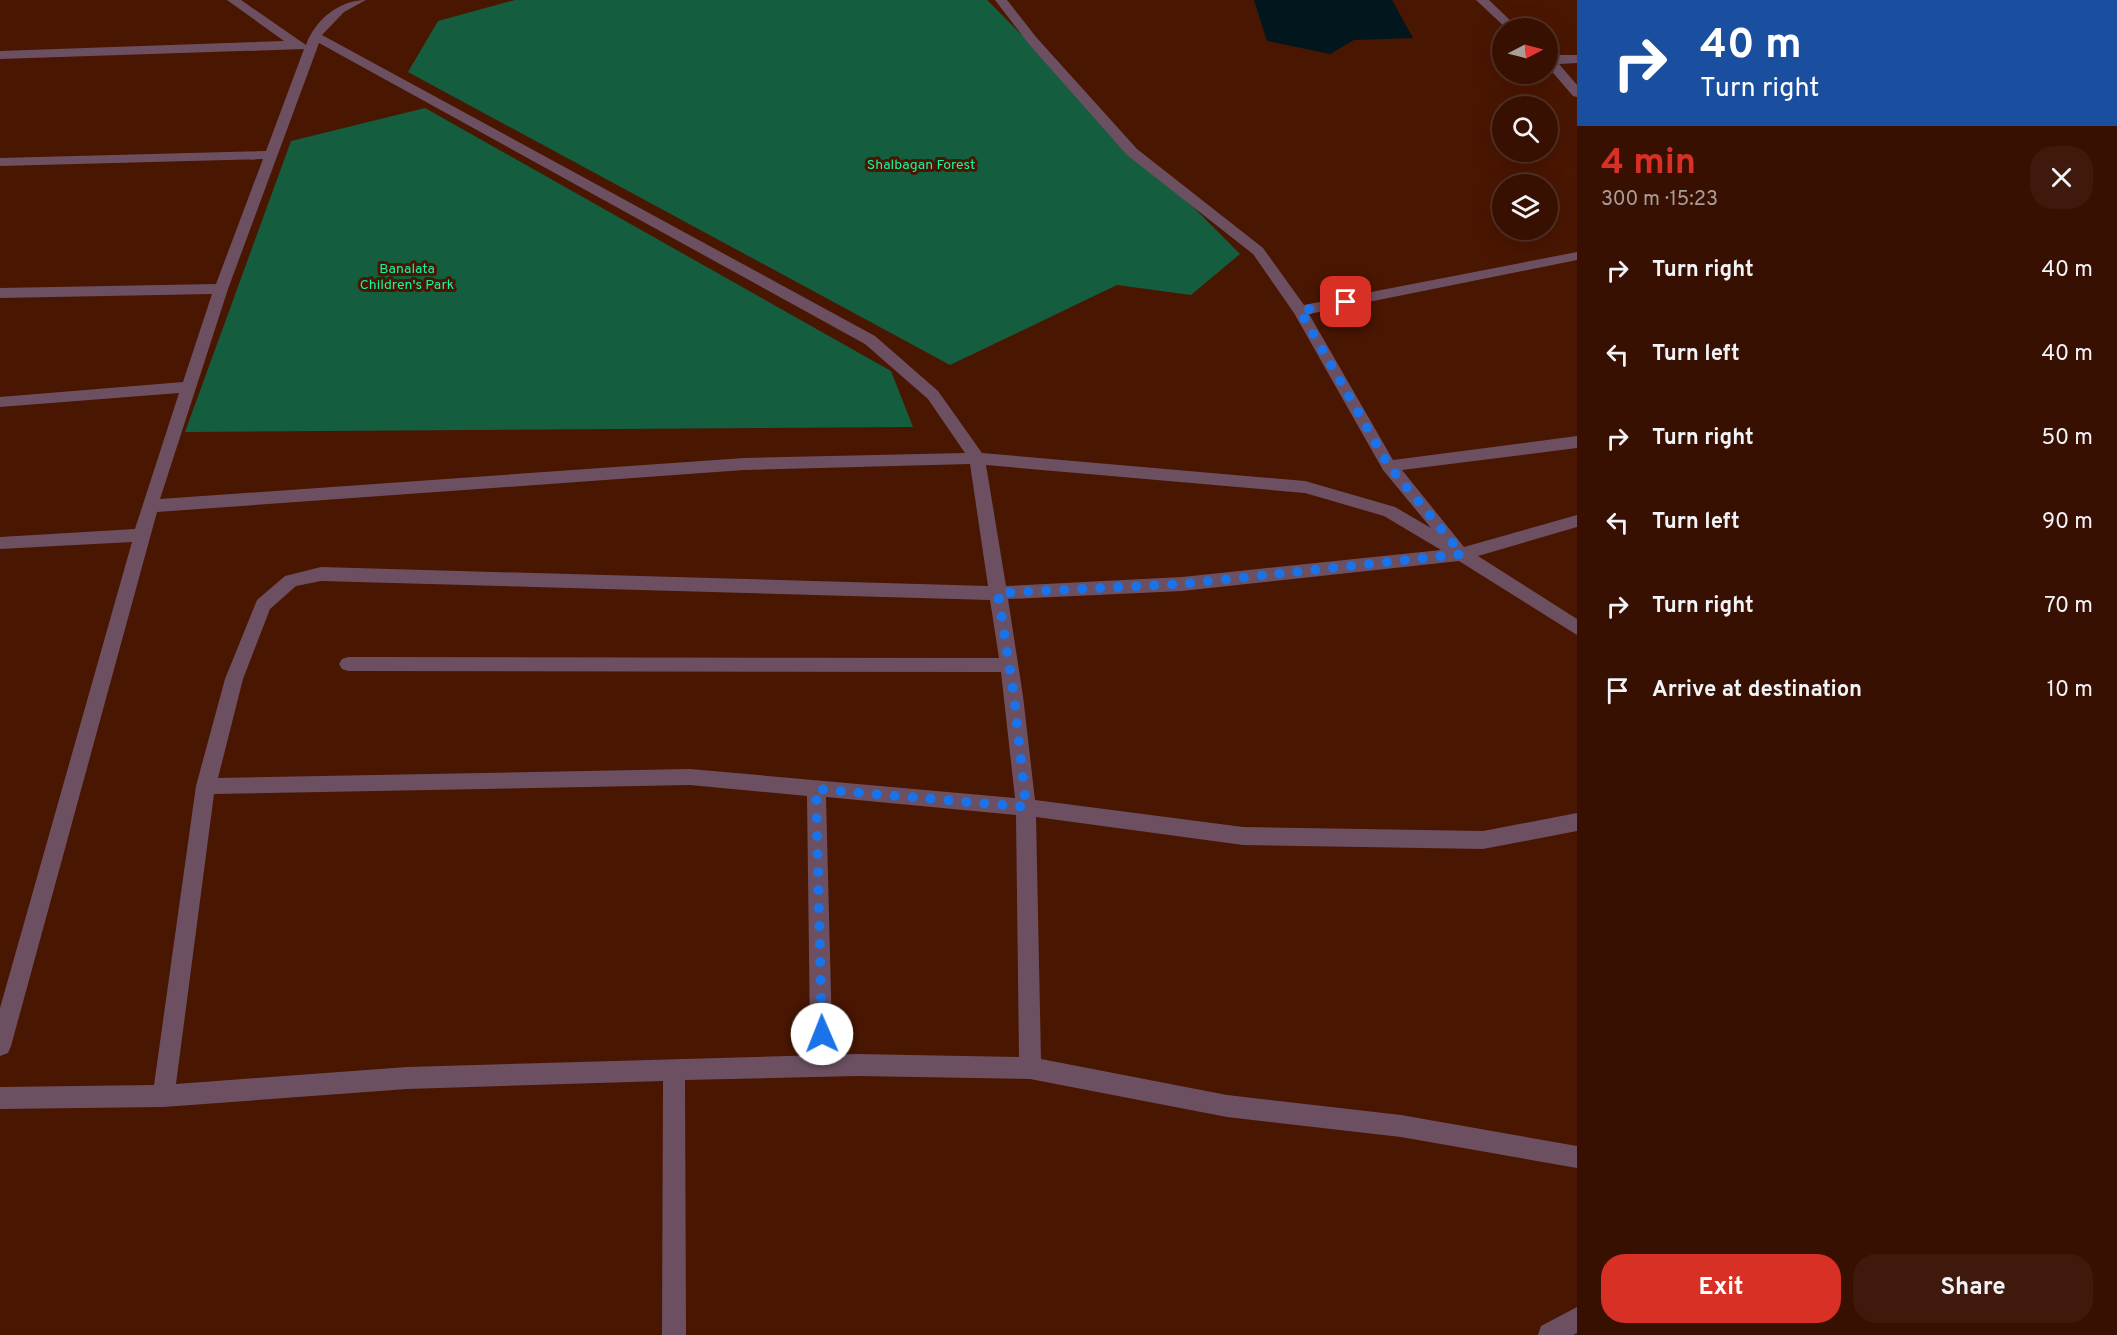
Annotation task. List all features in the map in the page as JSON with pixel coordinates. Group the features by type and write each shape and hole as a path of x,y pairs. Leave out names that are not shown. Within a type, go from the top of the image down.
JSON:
{"street":[{"path":"233,0 303,48"},
{"path":"0,1046 150,507 221,290 271,155 303,48 340,9 360,0"},
{"path":"1001,0 1032,40 1132,152 1258,250 1300,311 1389,466 1462,554"},
{"path":"1482,0 1501,18"},
{"path":"315,36 870,340 933,395 977,458 1009,665 1026,807 1030,1068"},
{"path":"0,55 303,48"},
{"path":"1558,60 1577,59"},
{"path":"1558,71 1577,93"},
{"path":"0,162 271,155"},
{"path":"1300,311 1577,256"},
{"path":"0,293 221,290"},
{"path":"0,402 189,387"},
{"path":"1389,466 1577,442"},
{"path":"150,507 744,464 977,458 1305,487 1389,511 1574,624"},
{"path":"163,1096 207,786 234,679 263,605 291,581 321,574 667,586 998,593 1182,584 1462,554 1577,521"},
{"path":"0,543 142,535"},
{"path":"348,664 1009,665"},
{"path":"207,786 690,777 1026,807 1243,836 1483,840 1577,822"},
{"path":"816,789 822,1034"},
{"path":"0,1098 163,1096 407,1078 674,1070 857,1065 1030,1068 1227,1106 1401,1126 1577,1157"},
{"path":"674,1070 674,1335"},
{"path":"1550,1335 1577,1320"}],"green space":[{"name":"Shalbagan Forest","path":"515,0 987,0 1240,254 1191,295 1117,285 950,365 408,72 438,21"},
{"name":"Banalata Children's Park","path":"425,108 891,371 913,427 185,432 291,141"}],"water":[{"path":"1254,0 1392,0 1413,38 1354,40 1330,54 1267,41"}],"route":[{"path":"822,1034 816,789 1026,807 1014,696 998,593 1182,584 1462,554 1389,466 1300,311 1346,302"}]}
